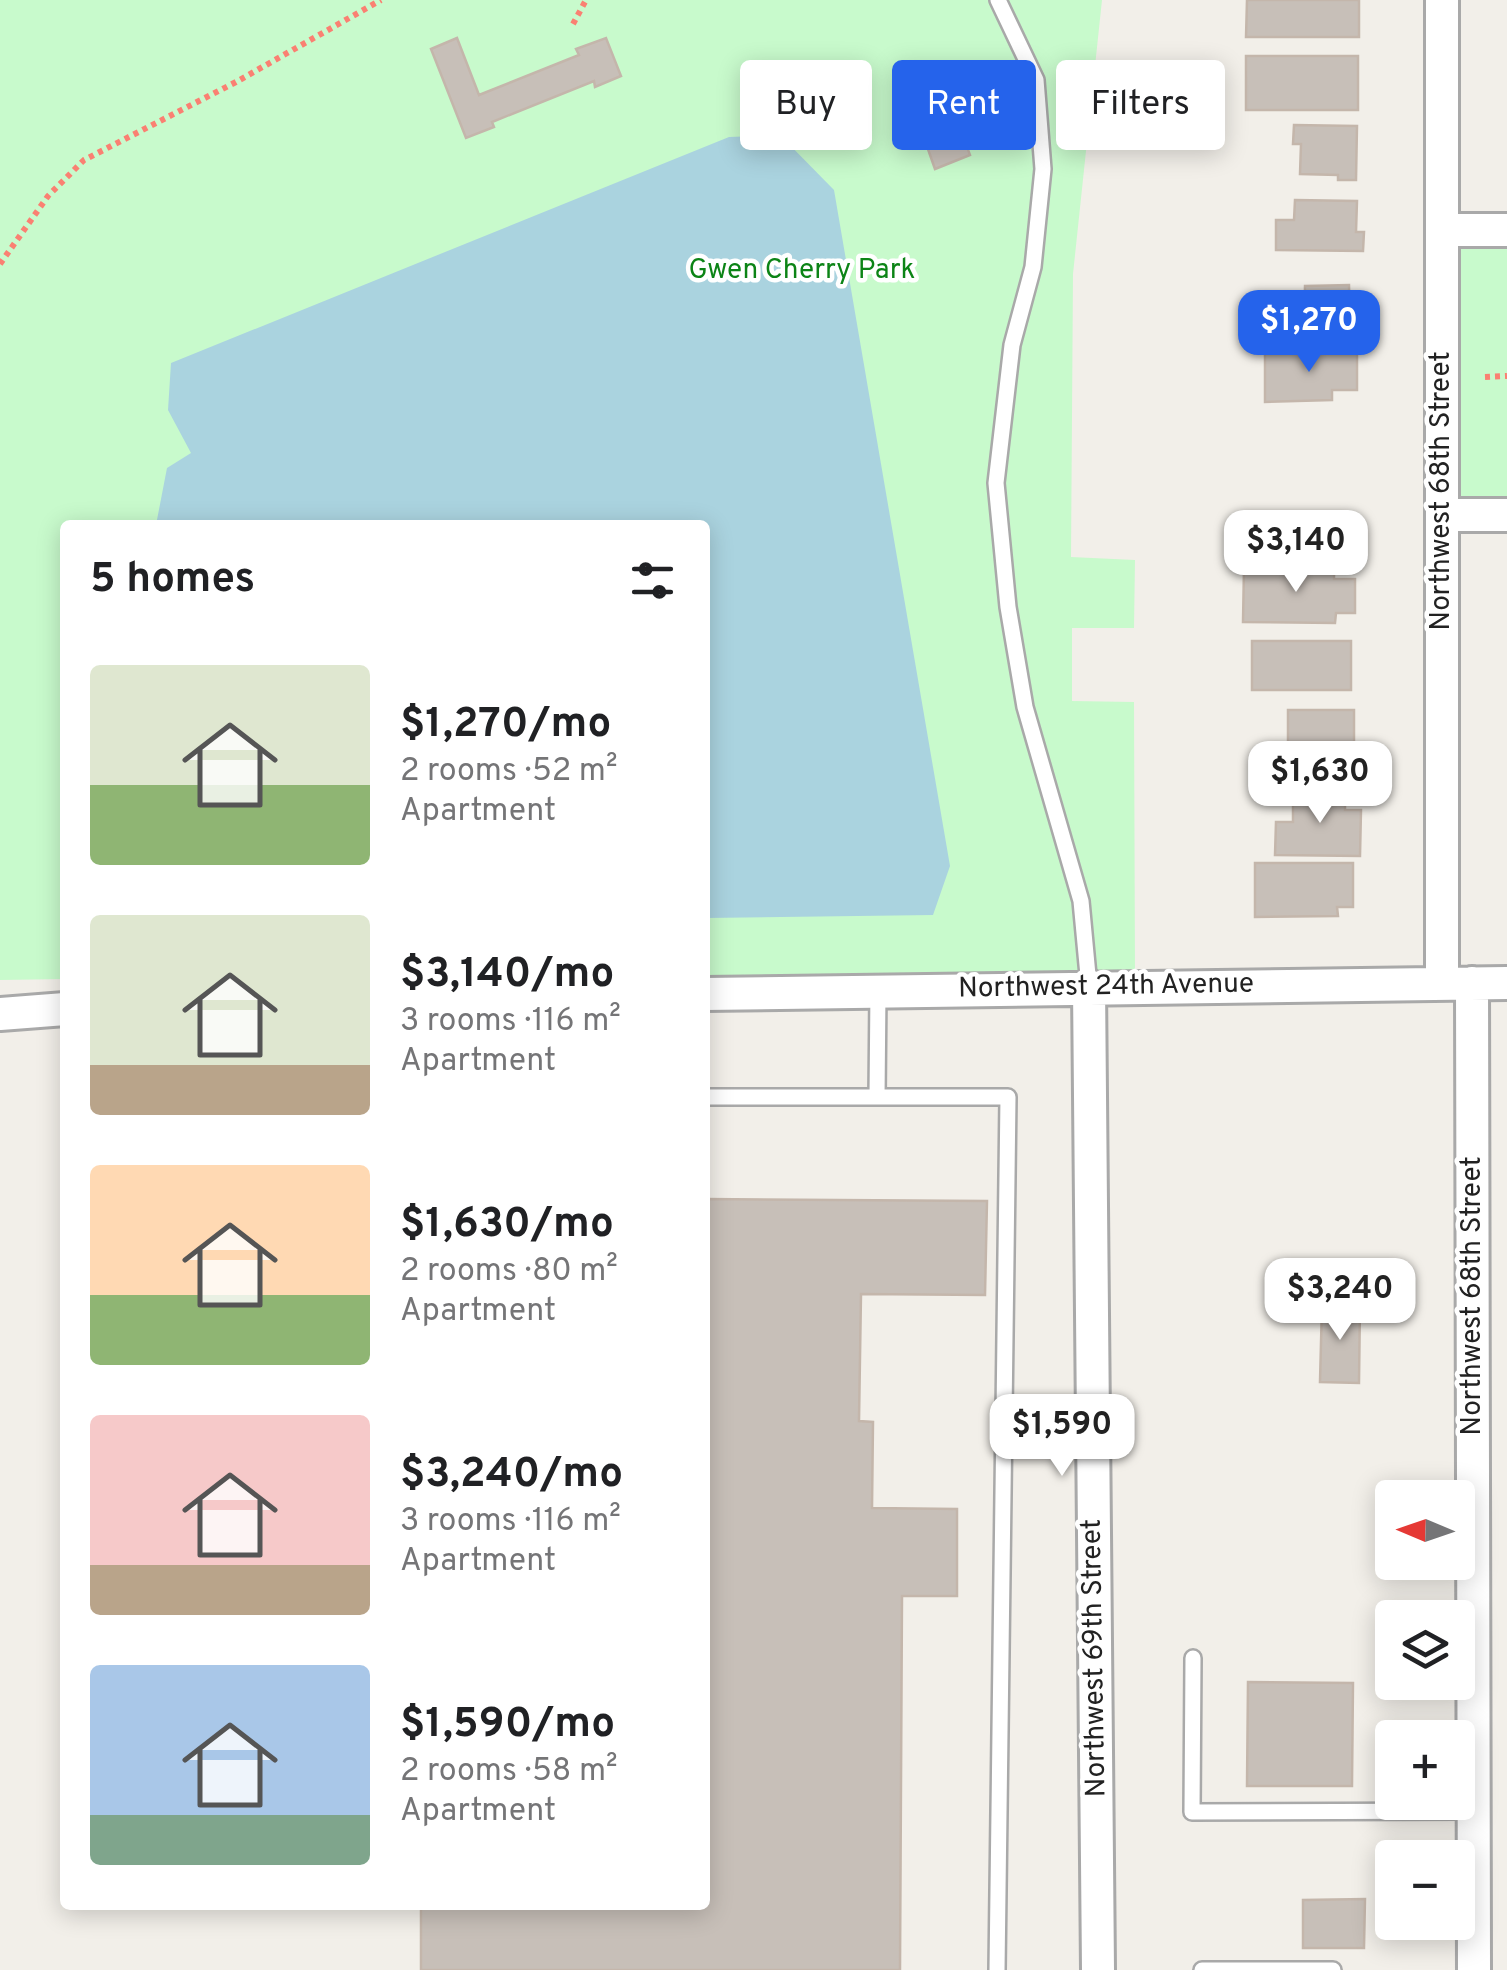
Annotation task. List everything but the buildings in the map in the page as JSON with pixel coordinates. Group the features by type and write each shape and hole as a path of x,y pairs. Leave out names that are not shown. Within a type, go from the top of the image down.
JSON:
{"street":[{"name":"Northwest 68th Street","path":"1442,0 1442,515 1457,983 1471,1720"},
{"path":"1442,230 1507,230"},
{"path":"1442,515 1507,515"},
{"name":"Northwest 24th Avenue","path":"710,994 1507,983"},
{"name":"Northwest 69th Street","path":"1089,986 1098,1970"},
{"path":"0,1014 60,1010"},
{"name":"Northwest 68th Street","path":"1473,1820 1474,1970"}],"lane":[{"path":"998,0 1036,80 1043,169 1033,268 1012,346 996,483 1008,607 1025,707 1080,901 1089,986"},
{"path":"876,1097 878,990"},
{"path":"710,1097 1008,1097 997,1970"},
{"path":"1193,1658 1192,1812 1375,1811"},
{"path":"1202,1970 1333,1970"}],"path":[{"path":"0,264 48,196 84,160 381,0"},
{"path":"573,24 586,0"},
{"path":"1485,377 1507,376"}],"green space":[{"name":"Gwen Cherry Park","path":"0,0 1102,0 1096,60 1056,60 1056,150 1086,150 1073,274 1071,557 1135,560 1134,628 1072,628 1072,701 1134,702 1135,975 710,977 710,520 60,520 60,979 0,980"},
{"path":"1448,233 1507,234 1507,507 1452,507"}],"water":[{"path":"729,137 740,137 740,150 795,150 834,190 950,866 933,915 710,918 710,520 157,520 167,468 191,453 168,410 171,363"}]}
